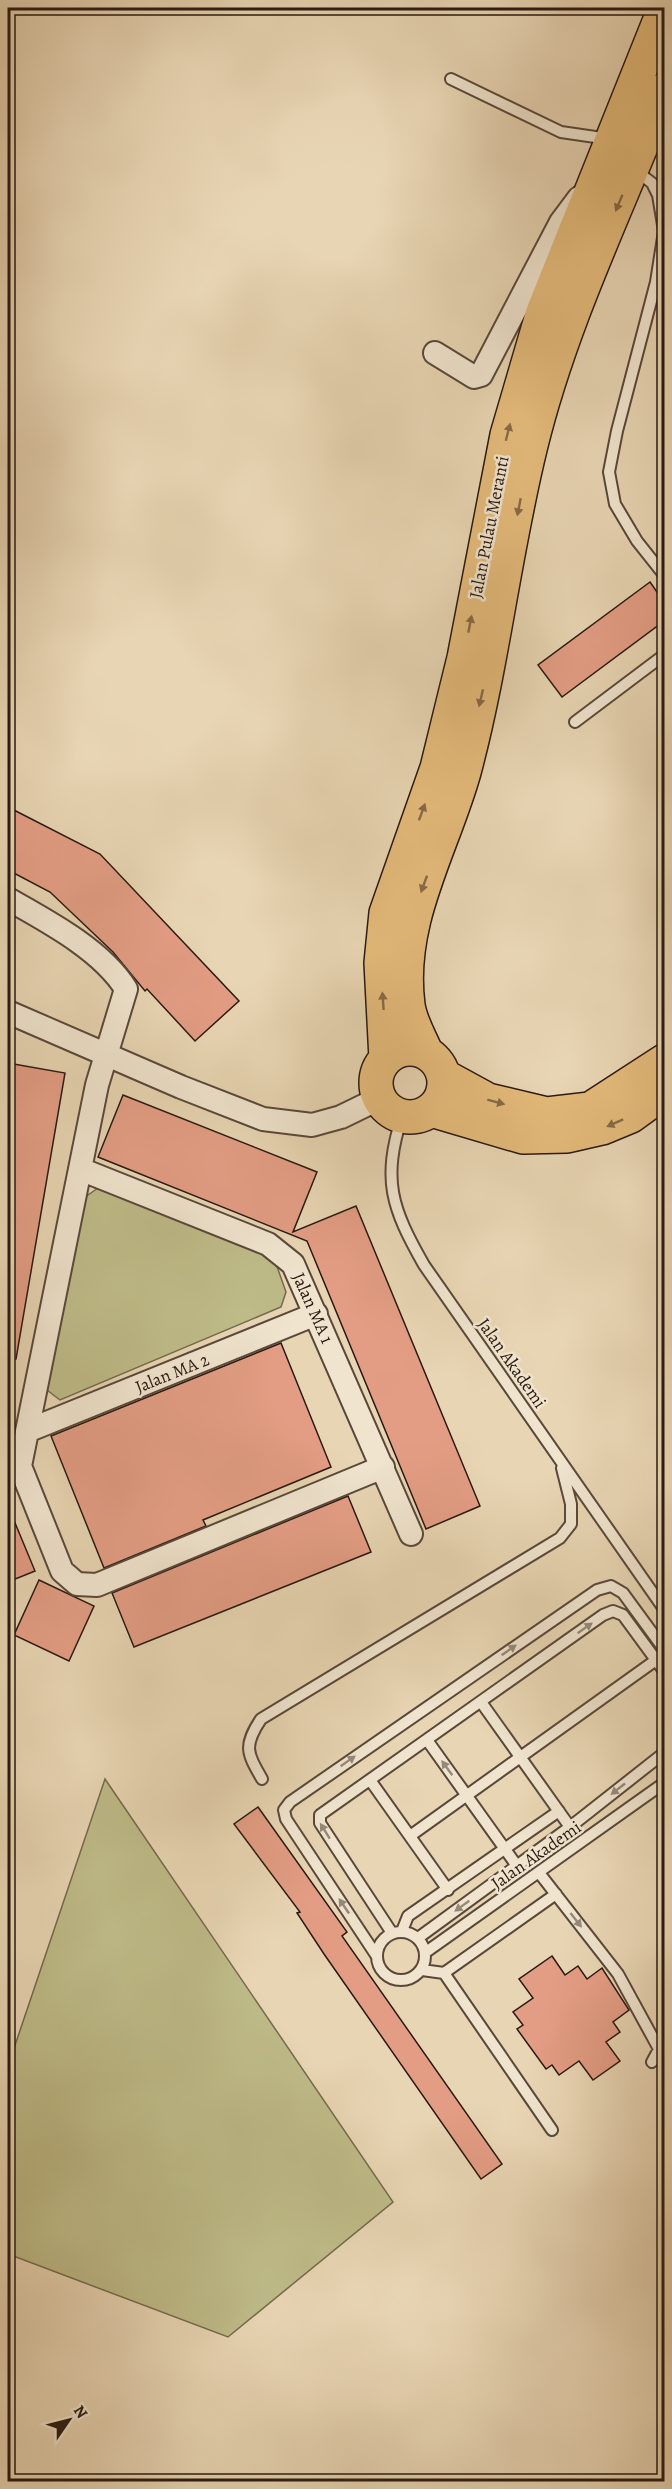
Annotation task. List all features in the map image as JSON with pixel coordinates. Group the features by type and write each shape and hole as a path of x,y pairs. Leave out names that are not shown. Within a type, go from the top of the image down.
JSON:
{"main road":[{"name":"Jalan Pulau Meranti","path":"386,1059 381,963 386,913 437,768 464,658 507,435 543,312 613,139 659,11"},
{"name":"Jalan Pulau Meranti","path":"435,1064 408,1007 406,968 412,918 464,773 489,661 531,445 566,327 634,169 664,90"},
{"path":"664,1060 590,1109 548,1114 488,1100 409,1048 392,1053 386,1059 376,1078 404,1108 523,1137 567,1136 602,1128 631,1116 664,1092"},
{"path":"404,1108 443,1095 435,1064"}],"street":[{"path":"435,353 474,377 481,375 561,222 576,201 594,186"},
{"path":"8,899 71,936 122,982 126,989 104,1054 20,1466 62,1571 77,1584 97,1585 383,1467"},
{"path":"8,1012 263,1119 312,1125 341,1117 404,1108"},
{"name":"Jalan MA 1","path":"80,1169 268,1244 293,1264 411,1534"},
{"name":"Jalan MA 2","path":"27,1431 316,1314"}],"lane":[{"path":"451,79 561,132 613,139"},
{"path":"634,169 652,183 658,195 664,231 656,282 617,431 609,472 615,504 637,542 664,575"},
{"path":"575,722 664,655"},
{"name":"Jalan Akademi","path":"404,1108 393,1146 389,1172 394,1202 405,1232 424,1265 664,1610"},
{"path":"262,1779 248,1755 250,1736 261,1719 560,1538 572,1524 571,1504 560,1462"},
{"path":"664,1649 624,1593 611,1586 597,1590 290,1802 284,1810 286,1820 376,1955 380,1968 389,1977 401,1981 413,1978 422,1970 426,1952 418,1938 397,1932 320,1823 320,1815 603,1615 613,1611 623,1615 664,1671"},
{"path":"410,1836 657,1660"},
{"path":"481,1702 570,1827"},
{"path":"427,1740 516,1866"},
{"path":"418,1938 570,1827 664,1753"},
{"path":"370,1780 448,1890"},
{"name":"Jalan Akademi","path":"426,1952 540,1874 664,1783"},
{"path":"376,1955 381,1941 397,1932 408,1916 559,1811"},
{"path":"540,1874 618,1974 659,2049 652,2062"},
{"path":"422,1970 444,1973 556,1894"},
{"path":"444,1973 552,2130"}],"shaded area":[{"path":"98,1188 274,1258 286,1292 281,1307 60,1400 43,1387 81,1200"},
{"path":"105,1779 393,2202 228,2337 8,2254 8,2066"}],"building":[{"path":"650,582 664,602 664,621 562,697 538,665"},
{"path":"8,807 100,854 239,1001 195,1041 147,989 145,991 113,952 50,892 8,870"},
{"path":"8,1063 65,1073 16,1359 8,1358"},
{"path":"123,1095 317,1172 293,1232 356,1206 480,1506 426,1529 307,1241 98,1157"},
{"path":"281,1343 331,1467 203,1520 206,1526 104,1568 51,1436"},
{"path":"348,1496 371,1552 134,1647 112,1593"},
{"path":"8,1506 35,1571 8,1582"},
{"path":"39,1580 94,1606 69,1661 14,1635"},
{"path":"258,1807 347,1932 342,1936 502,2164 481,2179 324,1954 297,1913 300,1912 234,1824"},
{"path":"552,1956 565,1975 578,1966 587,1979 602,1968 629,2010 613,2022 620,2032 606,2042 620,2061 593,2080 579,2061 559,2075 552,2065 546,2069 517,2029 523,2025 513,2012 533,1998 519,1979"}]}
